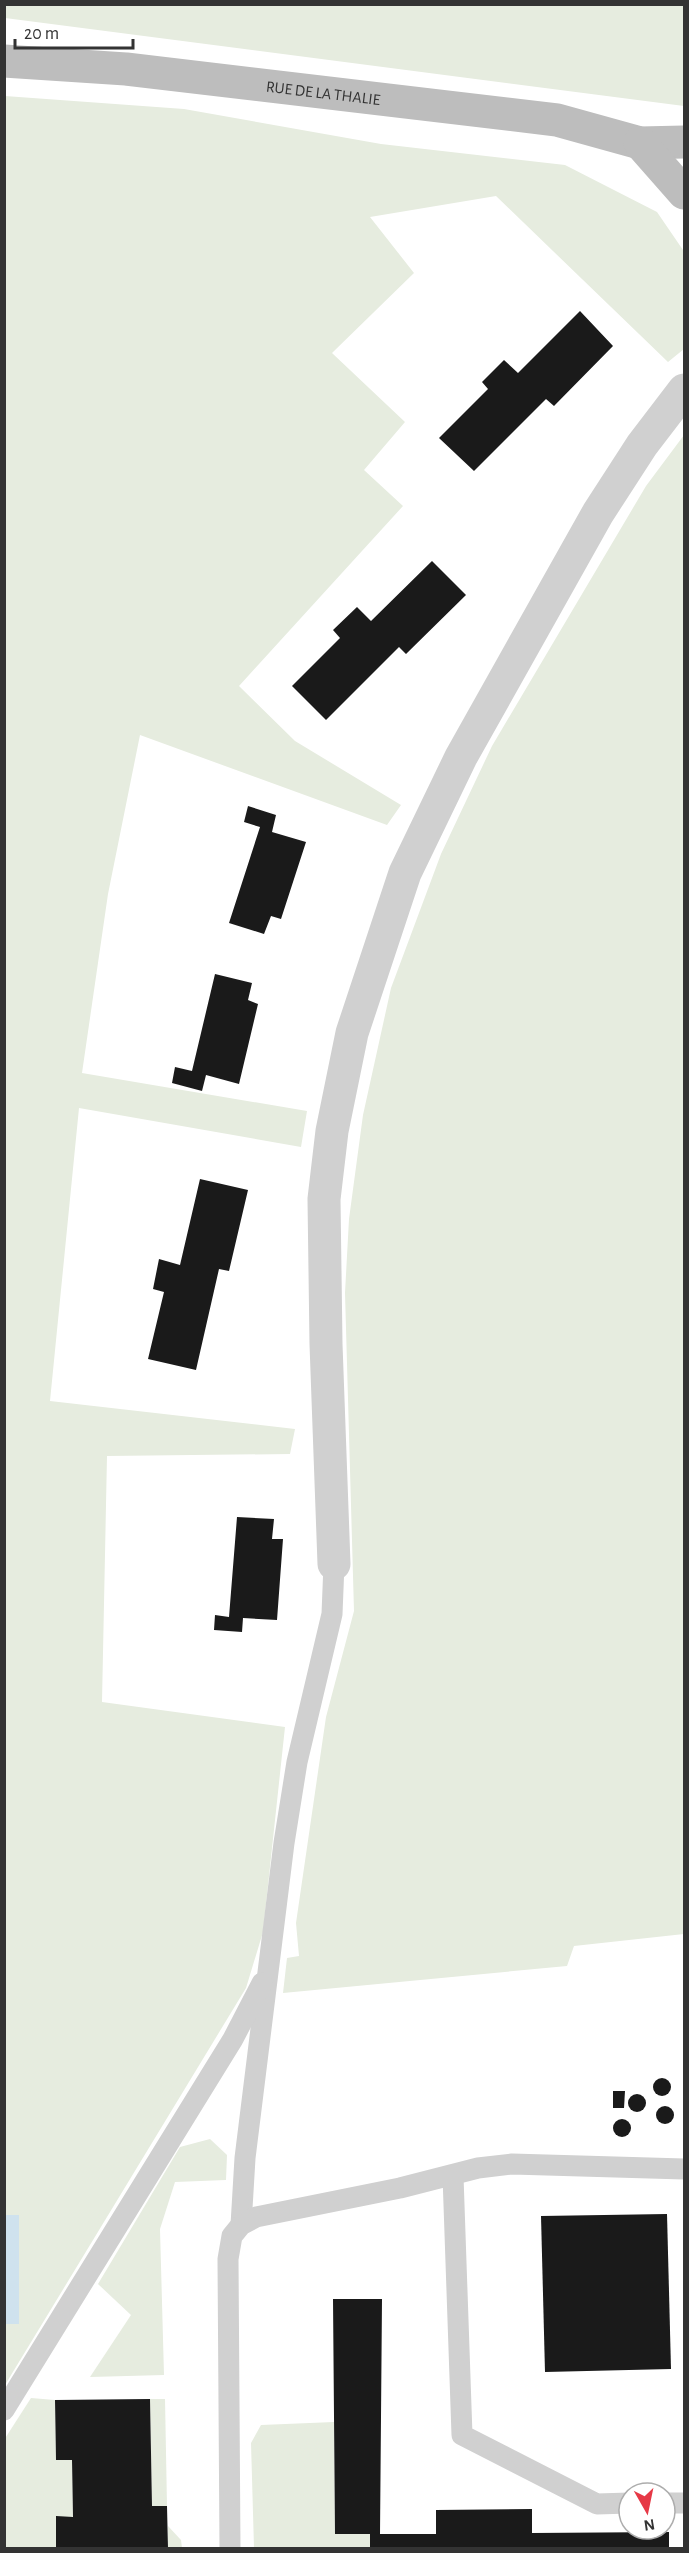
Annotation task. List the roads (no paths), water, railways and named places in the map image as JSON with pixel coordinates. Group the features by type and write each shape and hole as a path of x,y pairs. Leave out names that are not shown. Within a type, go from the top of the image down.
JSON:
{"street":[{"name":"RUE DE LA THALIE","path":"4,61 126,69 557,120 640,143 684,142"},
{"path":"640,143 684,193"},
{"path":"334,1564 326,1344 324,1199 332,1131 352,1033 405,873 461,757 598,513 642,445 684,390"}],"lane":[{"path":"241,2225 245,2158 268,1969 297,1762 332,1614 334,1564"},
{"path":"4,2410 233,2039 268,1969"},
{"path":"230,2548 228,2259 232,2236 241,2225 256,2217 285,2209 453,2176 478,2168 512,2164 684,2169"},
{"path":"453,2176 462,2435 597,2504 617,2503"}],"water":[{"path":"5,2215 19,2215 19,2324 5,2324"}]}
